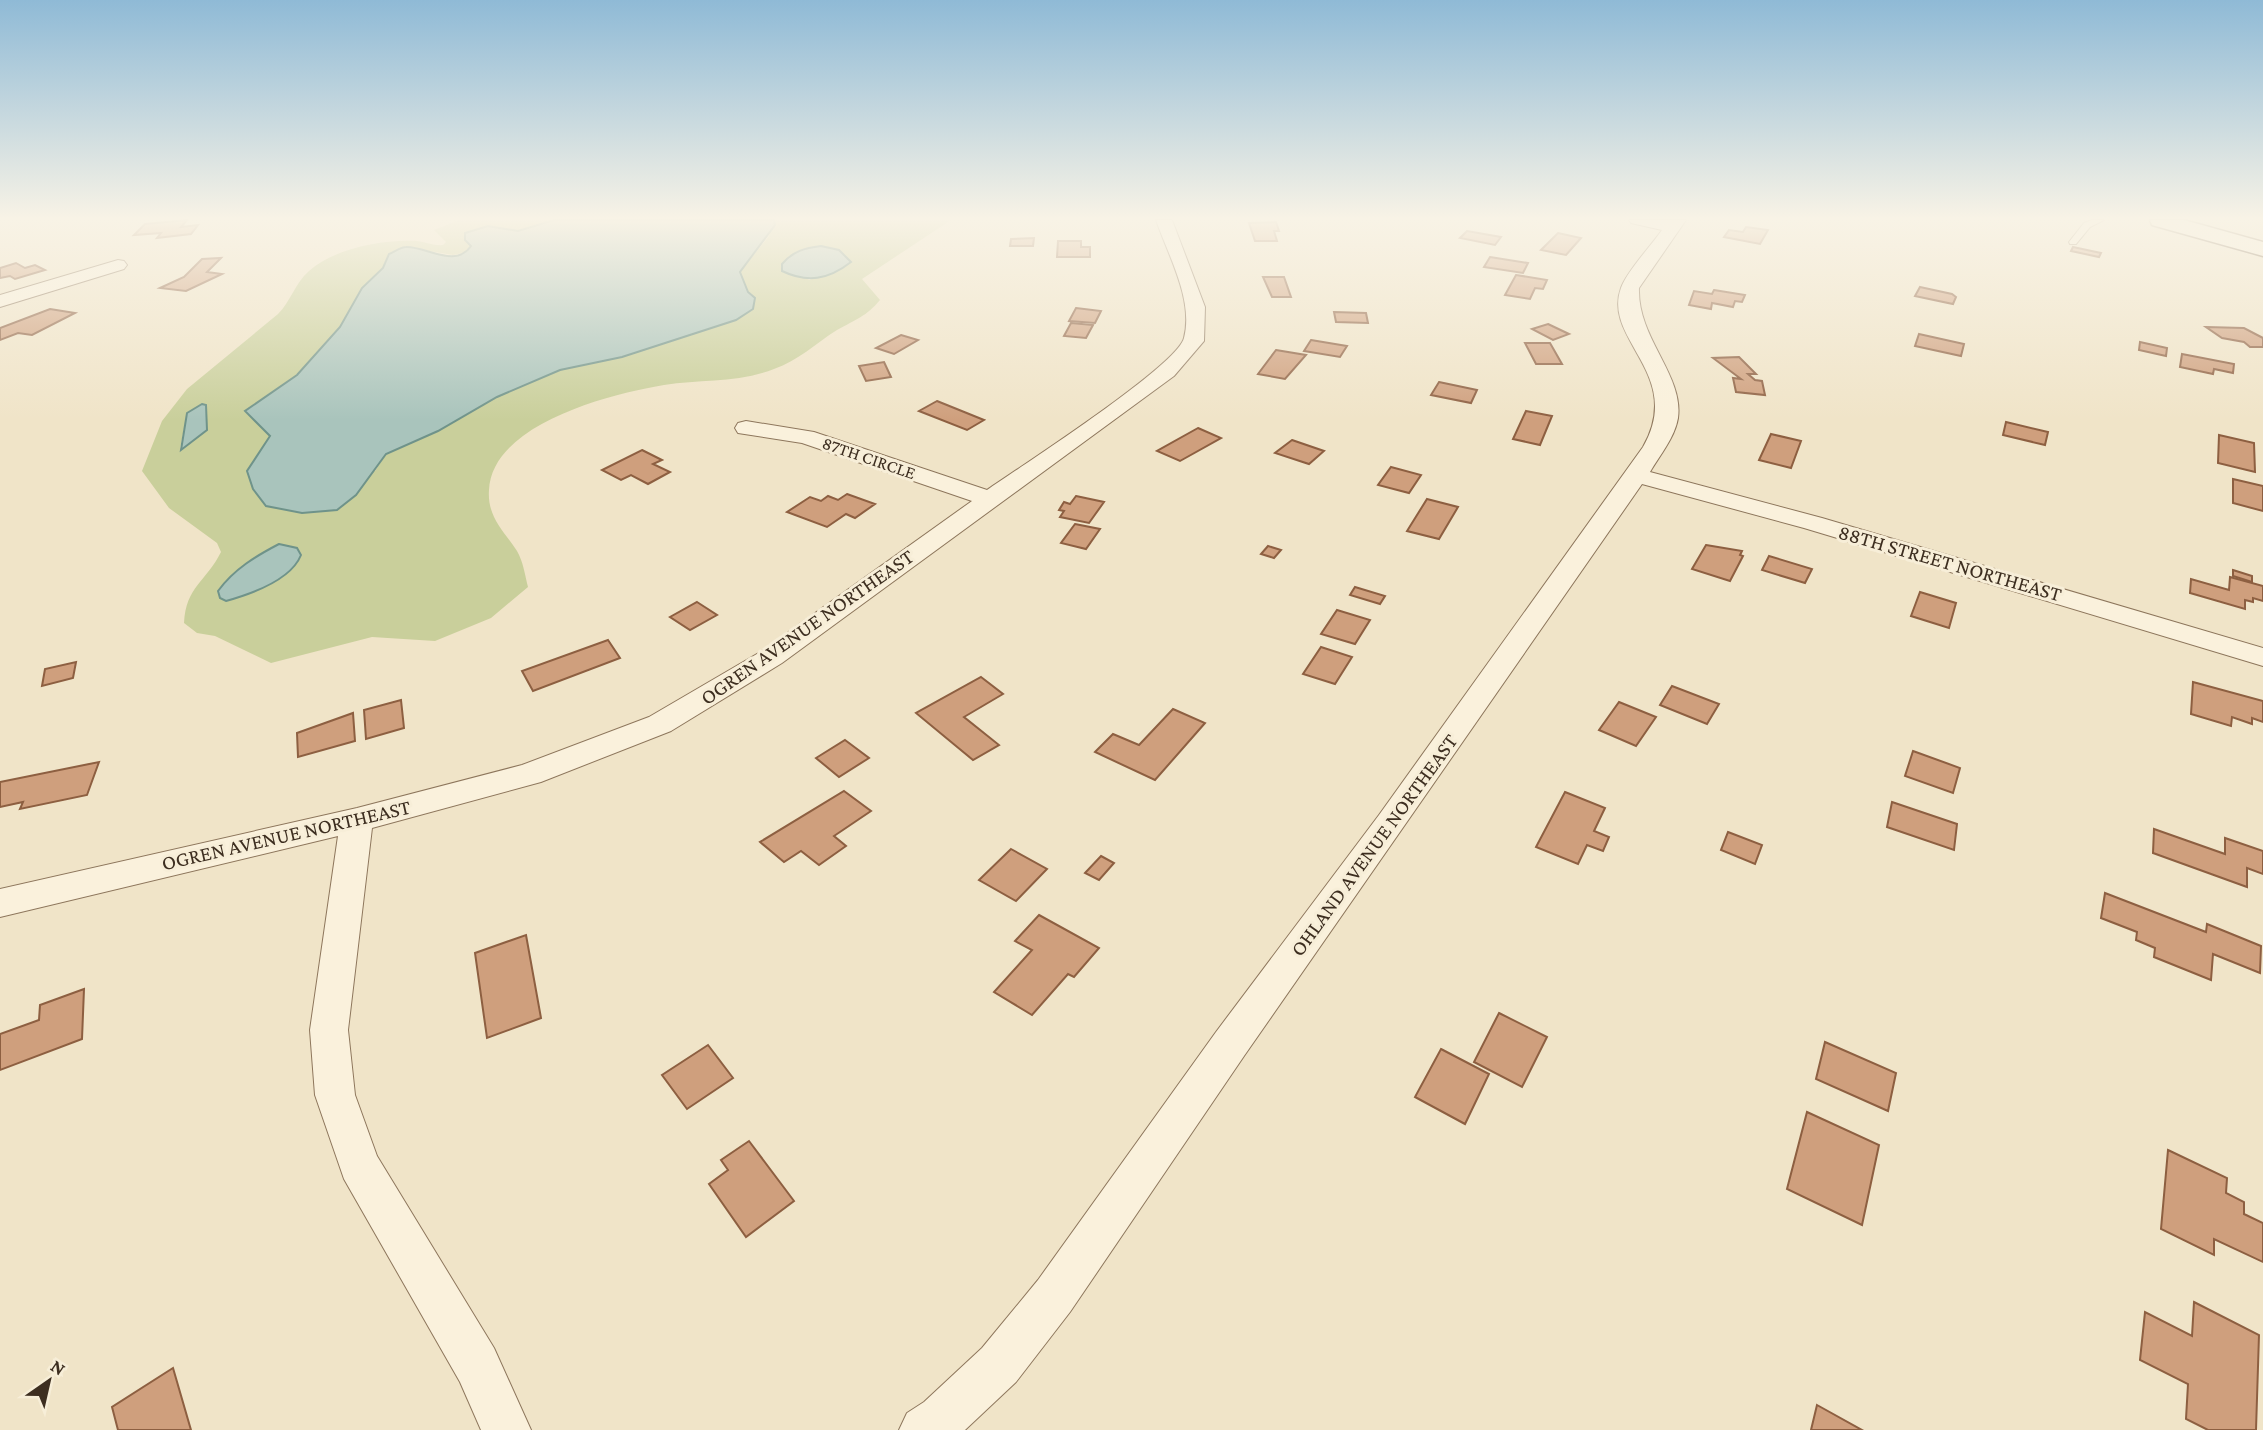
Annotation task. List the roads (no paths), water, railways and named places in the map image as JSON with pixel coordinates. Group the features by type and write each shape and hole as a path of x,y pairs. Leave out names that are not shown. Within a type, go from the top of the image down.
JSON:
{"street":[{"path":"0,301 47,287"},
{"name":"OGREN AVENUE NORTHEAST","path":"0,902 357,820 530,774 660,724 762,664 1167,372 1194,341 1195,307 1188,287"},
{"name":"OHLAND AVENUE NORTHEAST","path":"924,1430 941,1419 999,1365 1054,1296 1230,1044 1636,475 1665,426 1668,406 1629,316 1627,300 1631,287"},
{"name":"87TH CIRCLE","path":"746,428 806,437 989,499"},
{"name":"88TH STREET NORTHEAST","path":"1636,475 1813,523 2263,657"},
{"path":"357,820 330,1030 335,1096 359,1165 477,1365 506,1430"}],"water":[{"path":"746,287 755,298 753,309 736,320 622,357 560,370 497,397 438,431 386,454 356,495 337,510 302,513 266,506 253,489 247,471 270,436 245,411 297,375 340,327 362,288"},
{"path":"202,404 206,405 207,430 181,450 187,413"},
{"path":"279,544 297,548 301,555 289,572 269,585 247,594 226,601 220,598 218,591 231,576 254,558"}]}
